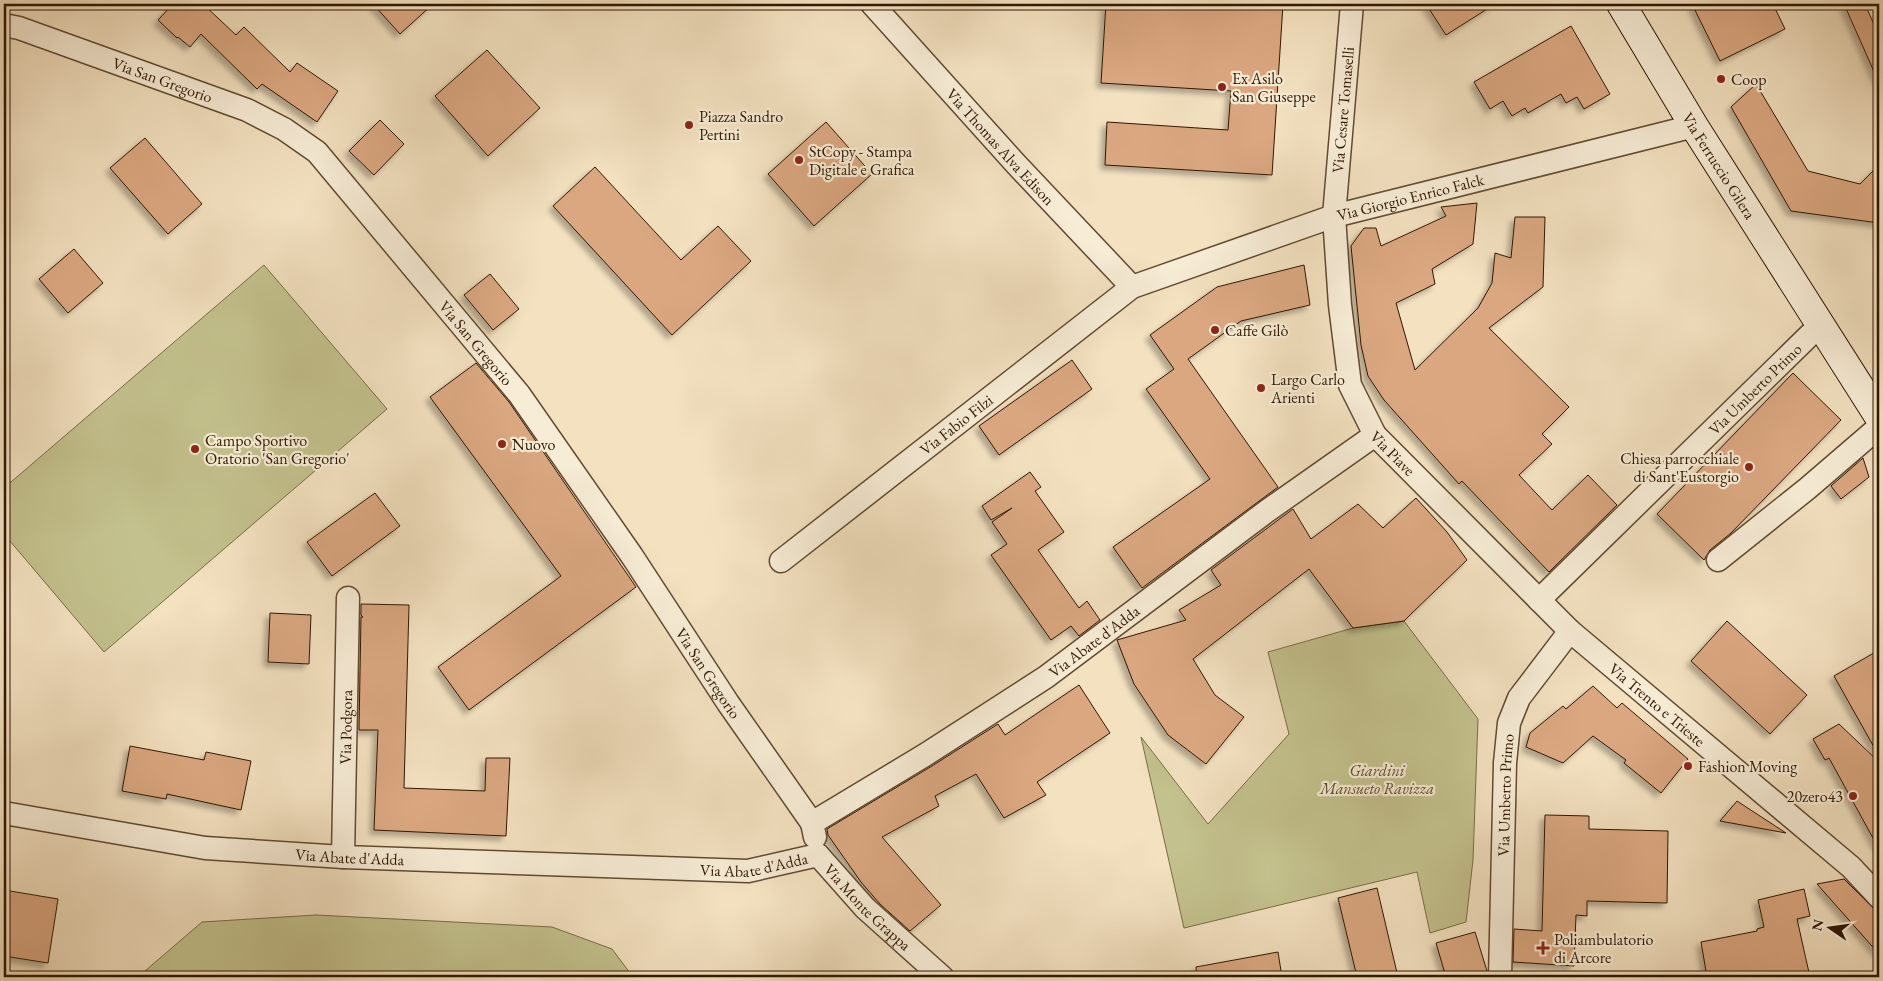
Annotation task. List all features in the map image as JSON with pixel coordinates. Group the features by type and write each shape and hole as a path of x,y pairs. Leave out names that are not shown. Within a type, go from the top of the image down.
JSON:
{"main road":[{"name":"Via Ferruccio Gilera","path":"1621,4 1694,126 1879,417"}],"street":[{"name":"Via Thomas Alva Edison","path":"872,4 1015,163 1132,287"},
{"name":"Via Cesare Tomaselli","path":"1334,216 1352,4"},
{"name":"Via San Gregorio","path":"4,25 19,28 247,110 284,129 317,152 519,394 632,556 728,703 812,823"},
{"name":"Via Giorgio Enrico Falck","path":"1132,287 1334,216 1694,126"},
{"name":"Via Piave","path":"1334,216 1340,305 1350,385 1375,435 1570,631"},
{"name":"Via Fabio Filzi","path":"781,561 1132,287"},
{"name":"Via Umberto Primo","path":"1539,600 1821,324"},
{"path":"1718,560 1808,488 1879,427"},
{"name":"Via Abate d'Adda","path":"4,813 205,848 343,857 748,870 818,855 812,823 925,755 1046,677 1267,511 1375,435"},
{"name":"Via Podgora","path":"343,857 348,598"},
{"name":"Via Umberto Primo","path":"1500,977 1505,763 1509,723 1519,698 1570,631"},
{"name":"Via Trento e Trieste","path":"1570,631 1851,867 1879,897"},
{"name":"Via Monte Grappa","path":"818,855 865,908 942,977"}],"green space":[{"name":"Campo Sportivo Oratorio 'San Gregorio'","path":"264,265 387,409 104,652 4,534 4,488"},
{"name":"Giardini Mansueto Ravizza","path":"1404,621 1478,719 1473,860 1466,922 1430,933 1417,872 1184,928 1141,737 1208,824 1289,734 1268,652 1353,628"},
{"path":"316,915 552,927 612,949 633,977 138,977 202,922"}],"building":[{"path":"173,4 203,4 236,35 244,27 290,72 297,63 338,91 317,122 262,84 257,89 201,34 190,47 177,38 158,20"},
{"path":"373,4 433,4 400,34"},
{"name":"Ex Asilo San Giuseppe","path":"1106,4 1283,4 1272,175 1105,165 1107,122 1228,130 1231,91 1101,83"},
{"path":"1426,4 1495,4 1446,35"},
{"path":"1692,4 1773,4 1785,29 1720,61"},
{"path":"1844,4 1865,4 1879,36 1879,83"},
{"path":"1571,26 1610,94 1584,109 1577,97 1566,103 1561,94 1528,113 1525,108 1512,116 1503,101 1490,109 1474,82"},
{"path":"487,50 540,108 488,156 435,96"},
{"path":"1756,84 1808,171 1860,184 1879,165 1879,223 1791,211 1731,107"},
{"path":"380,120 404,144 374,175 349,151"},
{"path":"826,122 872,174 814,226 768,174"},
{"path":"145,138 202,204 168,234 110,168"},
{"path":"595,167 681,260 718,226 751,261 672,335 553,206"},
{"path":"1477,203 1473,244 1432,269 1435,284 1396,303 1415,370 1478,308 1492,283 1495,253 1511,258 1515,217 1545,217 1543,287 1489,328 1569,407 1542,434 1552,444 1519,475 1552,510 1588,475 1617,505 1549,572 1462,481 1459,484 1384,400 1368,376 1361,345 1351,246 1364,228 1376,228 1381,246 1446,216 1441,207"},
{"path":"74,249 103,283 68,313 39,279"},
{"path":"1304,265 1310,305 1241,321 1188,359 1278,487 1142,588 1113,547 1210,479 1146,389 1174,369 1150,335 1217,287"},
{"path":"490,274 519,309 493,330 464,295"},
{"path":"1072,360 1092,389 999,455 979,426"},
{"path":"476,363 509,402 636,587 469,710 438,667 561,576 430,397"},
{"name":"Chiesa parrocchiale di Sant'Eustorgio","path":"1793,373 1841,420 1731,533 1710,550 1704,560 1657,514"},
{"path":"1863,458 1869,477 1841,499 1831,486"},
{"path":"1030,472 1041,487 1035,491 1064,532 1038,550 1079,608 1087,601 1100,620 1079,636 1071,626 1051,640 991,555 1007,544 992,522 1012,508 991,520 982,506"},
{"path":"375,493 400,526 332,576 307,542"},
{"path":"1416,498 1447,532 1467,560 1404,621 1353,628 1309,569 1193,659 1215,695 1244,717 1206,764 1168,735 1134,684 1117,640 1186,620 1179,610 1221,585 1211,570 1293,509 1311,539 1358,504 1383,528"},
{"path":"361,604 409,605 404,788 485,791 486,758 510,758 506,836 374,830 378,730 359,730 361,617 363,617 361,615"},
{"path":"270,613 311,615 309,664 268,662"},
{"path":"1727,621 1807,695 1770,734 1691,661"},
{"path":"1879,650 1879,756 1834,676"},
{"path":"1079,685 1110,733 1037,782 1046,795 1004,818 976,774 935,796 939,806 882,837 941,905 910,931 880,904 861,882 828,835 827,829 998,724 1005,735"},
{"path":"1593,686 1617,708 1622,703 1688,759 1661,793 1624,763 1626,760 1593,736 1563,763 1526,747 1530,733 1563,706 1566,709"},
{"path":"1839,724 1879,762 1879,849 1829,758 1825,760 1813,739"},
{"path":"130,746 204,760 206,752 251,761 241,810 167,794 166,799 122,791"},
{"path":"1737,801 1786,833 1720,821"},
{"path":"1545,815 1589,816 1589,829 1668,831 1667,903 1587,901 1587,916 1576,915 1574,966 1513,962 1514,929 1542,931"},
{"path":"1844,879 1879,914 1879,954 1817,884"},
{"path":"1377,888 1398,977 1357,977 1338,898"},
{"path":"1804,889 1810,916 1797,919 1810,977 1707,977 1701,942 1757,931 1757,929 1764,927 1758,900"},
{"path":"4,890 58,899 48,963 4,956"},
{"path":"1475,932 1487,971 1487,977 1446,977 1436,943"},
{"path":"1278,952 1282,977 1197,977 1196,967"}],"place":[{"name":"Coop","path":"1721,79"},
{"name":"Ex Asilo San Giuseppe","path":"1222,87"},
{"name":"Piazza Sandro Pertini","path":"689,125"},
{"name":"StCopy - Stampa Digitale e Grafica","path":"799,160"},
{"name":"Caffe Gilò","path":"1215,330"},
{"name":"Largo Carlo Arienti","path":"1261,388"},
{"name":"Nuovo","path":"502,444"},
{"name":"Campo Sportivo Oratorio 'San Gregorio'","path":"195,449"},
{"name":"Chiesa parrocchiale di Sant'Eustorgio","path":"1749,467"},
{"name":"Fashion Moving","path":"1688,766"},
{"name":"20zero43","path":"1853,796"},
{"name":"Poliambulatorio di Arcore","path":"1543,948"}]}
